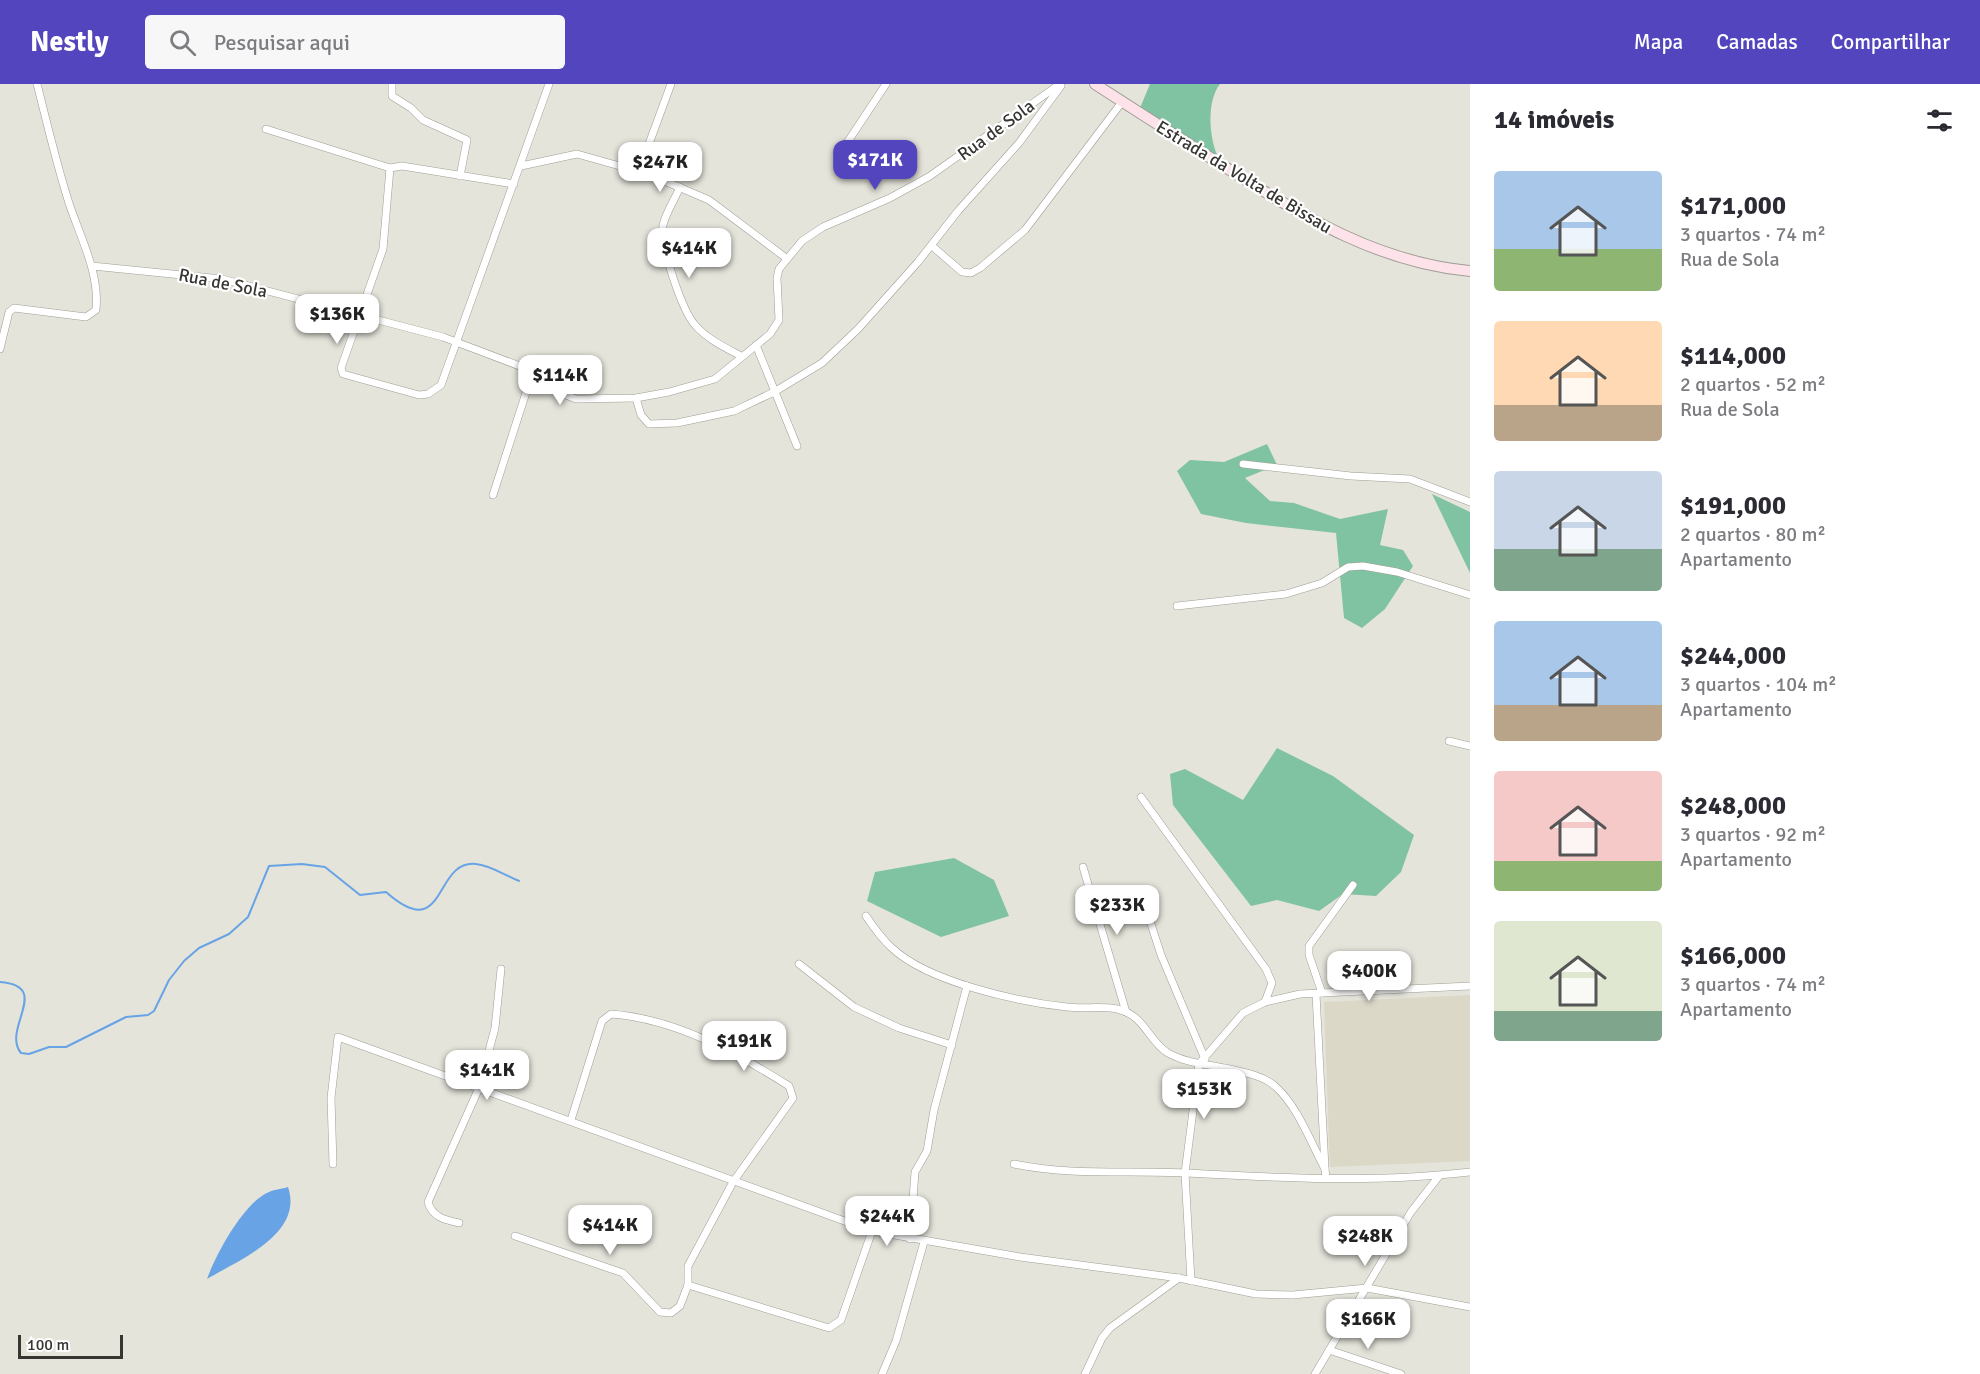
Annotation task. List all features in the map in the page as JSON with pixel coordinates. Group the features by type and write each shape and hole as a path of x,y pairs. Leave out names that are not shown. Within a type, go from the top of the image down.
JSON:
{"main road":[{"name":"Estrada da Volta de Bissau","path":"1095,84 1285,205 1330,231 1419,263 1470,271"}],"street":[{"path":"0,349 9,312 14,308 86,317 96,310 98,299 92,266 68,199 37,84"},
{"path":"392,84 392,96 411,108 423,120 467,140 460,176"},
{"path":"390,168 386,232 361,318 341,368 347,377 419,394 428,394 441,385 458,342 549,84"},
{"path":"639,171 670,84"},
{"path":"840,152 886,84"},
{"path":"636,398 641,416 645,421 664,424 722,415 774,392 833,354 932,246 958,211 1019,143 1061,84"},
{"name":"Rua de Sola","path":"92,266 222,279 361,318 458,342 553,380 566,395 576,399 636,398 715,379 730,369 741,356 770,334 779,320 777,278 786,258 802,241 823,227 890,198 945,167 1061,84"},
{"path":"932,246 962,272 971,273 980,268 1025,230 1122,102"},
{"path":"266,129 390,168 402,166 514,184"},
{"path":"521,166 577,154 639,171 709,200 786,258"},
{"path":"680,187 665,219 663,233 686,309 693,323 703,333 741,356"},
{"path":"756,345 797,446"},
{"path":"493,495 533,371"},
{"path":"1243,464 1351,476 1410,479 1470,502"},
{"path":"1177,606 1286,594 1322,583 1348,567 1363,566 1397,572 1470,596"},
{"path":"1449,741 1470,746"},
{"path":"1141,797 1266,969 1272,983 1265,1002"},
{"path":"1083,867 1126,1012"},
{"path":"1326,1178 1319,993 1309,955 1309,946 1353,885"},
{"path":"1140,890 1161,955 1202,1061 1185,1173 1191,1281"},
{"path":"866,916 893,949 904,958 968,986 1047,1004 1115,1009 1126,1012 1141,1022 1166,1051 1241,1072 1275,1087 1292,1108 1325,1169"},
{"path":"799,964 854,1007 899,1028 952,1045"},
{"path":"459,1222 437,1216 430,1210 428,1202 479,1088 495,1028 501,969"},
{"path":"910,1239 915,1175 927,1151 936,1102 968,986"},
{"path":"1202,1061 1243,1013 1265,1002 1319,993 1470,986"},
{"path":"515,1236 623,1273 660,1312 671,1314 680,1306 688,1285 688,1266 733,1182 793,1098 793,1092 789,1086 746,1059 696,1035 629,1017 607,1015 602,1021 571,1120"},
{"path":"333,1164 332,1098 338,1037 872,1231 924,1242 1179,1278 1265,1294 1293,1295 1367,1288 1470,1307"},
{"path":"1014,1164 1064,1172 1326,1178 1439,1176 1470,1172"},
{"path":"1315,1374 1410,1212 1439,1176"},
{"path":"688,1285 829,1328 841,1320 872,1231"},
{"path":"882,1374 897,1341 924,1242"},
{"path":"1085,1374 1102,1338 1110,1328 1179,1278"},
{"path":"1329,1350 1401,1374"}],"shaded area":[{"path":"1470,995 1470,1161 1330,1167 1324,1002"}],"green space":[{"path":"1150,84 1220,84 1211,110 1211,131 1219,159 1140,108"},
{"path":"1267,444 1277,465 1245,478 1270,501 1294,503 1340,519 1388,509 1380,545 1403,550 1413,566 1385,609 1362,628 1344,618 1336,533 1246,523 1201,514 1177,471 1190,460 1224,462"},
{"path":"1432,494 1470,512 1470,573"},
{"path":"1277,748 1333,776 1414,835 1401,872 1376,896 1343,894 1319,911 1277,900 1251,906 1173,805 1170,774 1185,769 1243,800"},
{"path":"954,858 994,880 1009,916 941,937 867,901 875,872"}],"water":[{"path":"288,1187 290,1204 287,1219 278,1232 251,1254 207,1279 224,1243 250,1206 269,1192"}],"waterway":[{"path":"0,982 15,985 23,991 25,1000 17,1032 17,1043 21,1053 29,1054 49,1047 66,1047 126,1017 148,1015 154,1011 169,980 184,961 199,948 229,934 248,917 269,866 302,864 325,867 360,895 386,892 406,906 420,910 430,906 452,874 462,866 481,865 519,881"}]}
